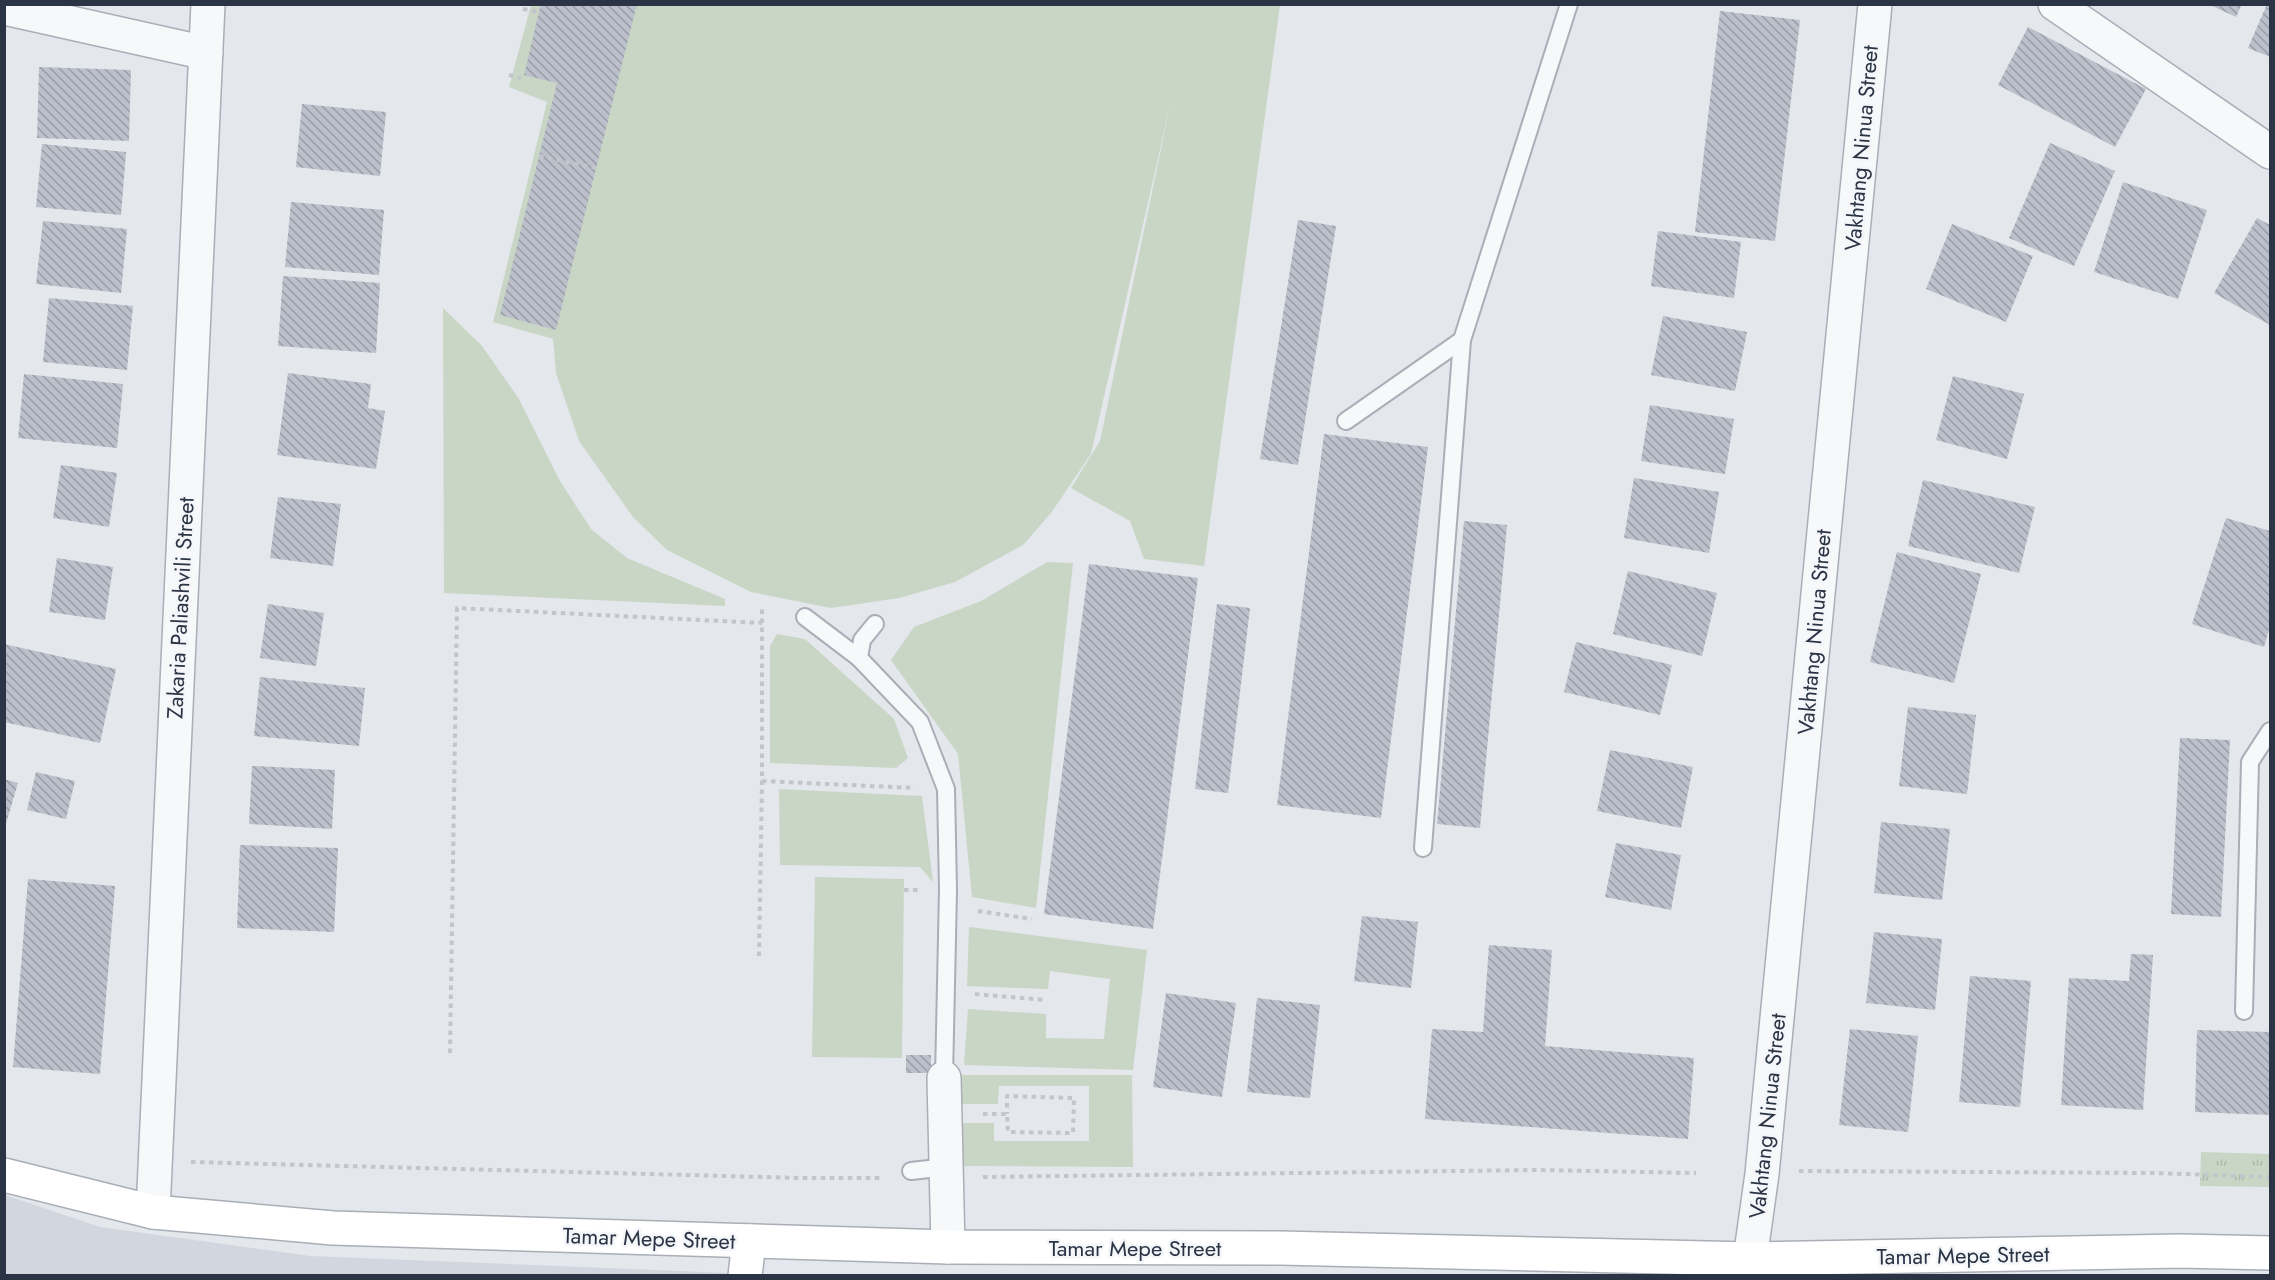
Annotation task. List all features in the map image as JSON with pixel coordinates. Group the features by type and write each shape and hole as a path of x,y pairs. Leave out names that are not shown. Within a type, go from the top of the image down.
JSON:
{"main road":[{"name":"Tamar Mepe Street","path":"4,1174 153,1212 333,1228 948,1247 1280,1248 1750,1259 2169,1251 2271,1253"},
{"path":"745,1275 749,1241"}],"street":[{"name":"Zakaria Paliashvili Street","path":"153,1212 208,4"},
{"name":"Vakhtang Ninua Street","path":"1750,1259 1762,1174 1875,4"},
{"path":"2055,4 2271,152"},
{"path":"4,8 206,53"},
{"path":"944,1078 947,1113 948,1247"}],"lane":[{"path":"1424,848 1462,340 1569,4"},
{"path":"1346,422 1462,340"},
{"path":"805,617 859,658 920,722 946,789 947,991 944,1078"},
{"path":"859,658 862,640 875,624"},
{"path":"2244,1011 2250,762 2271,730"},
{"path":"911,1171 947,1167"}],"path":[{"path":"523,9 539,12"},
{"path":"509,75 521,78"},
{"path":"539,156 596,168"},
{"path":"759,956 762,607"},
{"path":"450,1053 457,608 762,623"},
{"path":"762,781 946,789"},
{"path":"947,907 1032,919"},
{"path":"947,991 1046,1000"},
{"path":"1007,1096 1074,1098 1072,1133 1008,1132 1007,1114 1007,1096"},
{"path":"947,1113 1007,1114"},
{"path":"1792,1171 2143,1173 2271,1177"}],"shaded area":[{"path":"5,1195 100,1227 310,1256 778,1275 5,1276"}],"green space":[{"path":"531,5 1280,5 1204,566 1144,559 1130,521 1071,488 1100,441 1171,101 1091,454 1051,513 1023,545 955,582 899,598 831,608 751,592 667,550 633,517 579,441 556,373 553,339 493,322 547,102 509,87"},
{"path":"443,308 482,346 519,399 560,481 591,529 627,558 725,599 725,606 444,593"},
{"path":"1047,562 1073,563 1036,908 972,897 958,754 891,660 914,627 981,601"},
{"path":"777,634 805,639 894,719 908,758 896,768 770,763 770,646"},
{"path":"779,789 922,796 933,882 920,867 780,865"},
{"path":"815,877 904,879 902,1058 812,1057"},
{"path":"969,927 1147,950 1133,1070 964,1065 968,1009 1046,1014 1046,1038 1104,1039 1110,979 1050,971 1048,989 967,986"},
{"path":"958,1075 1132,1075 1133,1167 958,1166 958,1123 994,1123 994,1141 1089,1141 1089,1086 999,1086 998,1104 958,1104"},
{"path":"2201,1152 2270,1154 2270,1187 2200,1186"}],"building":[{"path":"541,4 637,4 556,330 500,315 557,83 524,75"},
{"path":"2208,4 2242,4 2236,17"},
{"path":"2267,4 2270,4 2270,57 2248,48"},
{"path":"1720,11 1800,20 1775,241 1695,232"},
{"path":"2028,27 2146,89 2115,147 1998,85"},
{"path":"39,67 131,70 129,141 37,138"},
{"path":"302,104 386,112 380,176 296,167"},
{"path":"2050,143 2115,171 2074,266 2009,238"},
{"path":"42,144 126,152 121,215 36,207"},
{"path":"2123,182 2207,210 2178,299 2094,272"},
{"path":"291,202 384,210 379,275 285,267"},
{"path":"2257,218 2270,225 2270,325 2214,293"},
{"path":"1298,220 1336,226 1298,465 1260,459"},
{"path":"43,221 127,229 121,293 36,284"},
{"path":"1952,224 2033,256 2006,322 1926,289"},
{"path":"1658,231 1741,242 1734,298 1651,286"},
{"path":"283,276 380,283 376,353 278,346"},
{"path":"49,298 133,306 127,370 43,362"},
{"path":"1663,316 1747,332 1735,391 1651,375"},
{"path":"288,373 371,384 368,408 385,411 376,469 277,455"},
{"path":"24,374 123,384 117,448 18,438"},
{"path":"1953,376 2024,394 2007,459 1936,440"},
{"path":"1650,405 1734,419 1725,474 1641,461"},
{"path":"1324,434 1428,447 1381,818 1277,805"},
{"path":"61,465 117,473 109,527 53,518"},
{"path":"1634,478 1719,492 1709,553 1624,538"},
{"path":"1923,480 2035,507 2019,573 1908,546"},
{"path":"278,497 341,504 333,566 270,558"},
{"path":"2226,518 2270,531 2270,626 2264,647 2192,624"},
{"path":"1464,521 1507,525 1480,828 1437,824"},
{"path":"1897,552 1981,574 1954,683 1870,662"},
{"path":"57,558 113,567 105,620 49,612"},
{"path":"1089,564 1198,578 1153,929 1044,914"},
{"path":"1628,571 1717,593 1702,656 1613,634"},
{"path":"268,604 324,613 316,666 260,658"},
{"path":"1217,604 1250,608 1228,793 1195,789"},
{"path":"1576,642 1672,665 1660,715 1564,692"},
{"path":"4,644 116,669 100,743 4,722"},
{"path":"260,677 365,688 359,746 254,736"},
{"path":"1908,707 1976,715 1967,794 1899,786"},
{"path":"2180,738 2230,740 2221,917 2171,914"},
{"path":"1610,750 1693,767 1681,828 1597,811"},
{"path":"252,766 335,770 332,829 249,824"},
{"path":"36,772 75,781 66,819 27,810"},
{"path":"4,779 18,783 5,827 4,827"},
{"path":"1881,822 1950,829 1942,900 1874,893"},
{"path":"1616,843 1681,855 1671,910 1605,897"},
{"path":"240,845 338,848 334,932 237,928"},
{"path":"28,879 115,886 100,1074 13,1067"},
{"path":"1362,916 1418,922 1411,988 1354,981"},
{"path":"1874,932 1942,939 1935,1010 1866,1003"},
{"path":"1489,945 1552,950 1545,1046 1694,1058 1688,1139 1425,1119 1432,1029 1483,1032"},
{"path":"2131,954 2153,955 2143,1110 2061,1105 2069,978 2129,981"},
{"path":"1970,976 2031,981 2020,1107 1959,1102"},
{"path":"1166,993 1236,1003 1222,1097 1153,1087"},
{"path":"1257,998 1320,1005 1310,1098 1247,1092"},
{"path":"1850,1029 1918,1036 1908,1132 1839,1125"},
{"path":"2197,1030 2270,1032 2270,1115 2195,1112"},
{"path":"906,1055 931,1055 931,1073 906,1073"}]}
